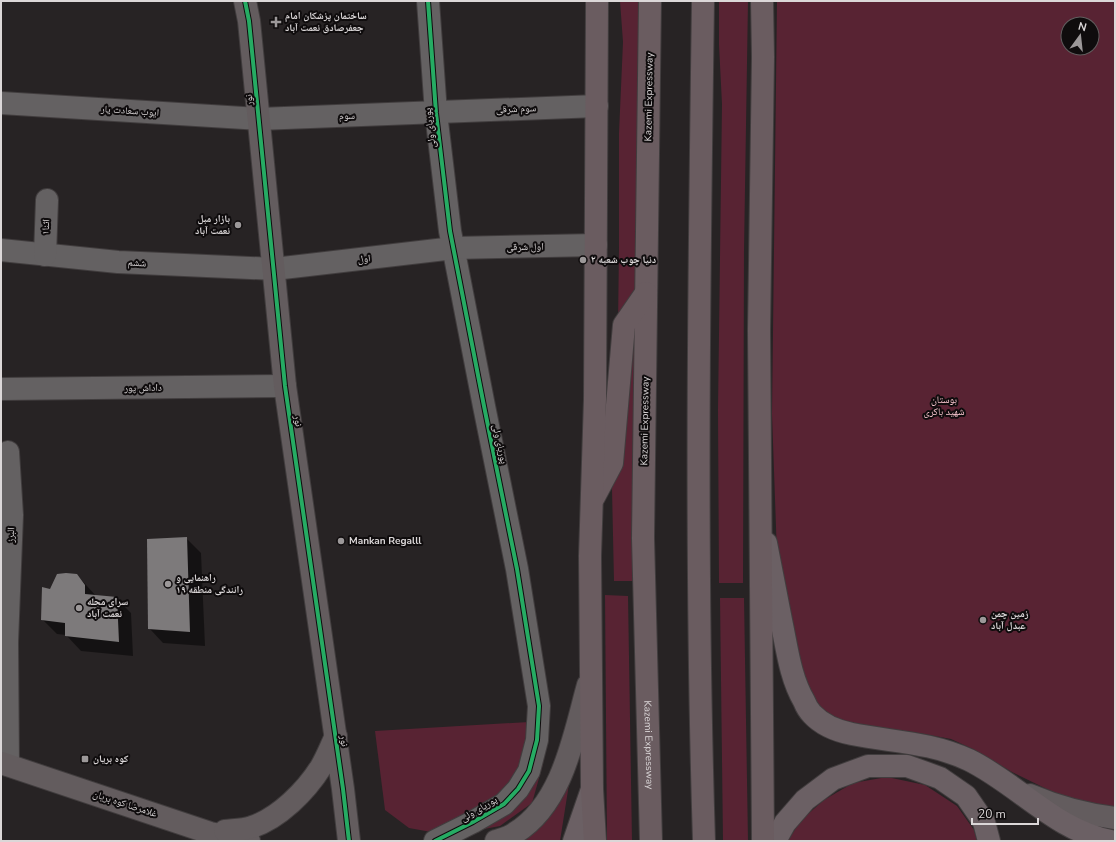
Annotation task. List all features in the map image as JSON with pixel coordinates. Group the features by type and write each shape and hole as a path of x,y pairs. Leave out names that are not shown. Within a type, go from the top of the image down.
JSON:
{"highway":[{"path":"595,841 592,789 590,556 595,399 597,1"},
{"name":"Kazemi Expressway","path":"650,1 643,538 651,841"},
{"path":"703,1 698,414 699,622 704,841"},
{"path":"762,1 763,65 759,331 763,841"},
{"path":"592,502 612,463 624,325 646,293"}],"main road":[{"path":"760,510 792,675 811,714 827,727 852,734 947,750 971,761 1017,789 1043,810 1074,828 1110,841"},
{"path":"775,841 785,823 805,800 833,779 868,766 907,766 940,778 966,796 984,822 989,841"},
{"path":"574,841 592,789"}],"street":[{"name":"نور","path":"245,1 249,21 285,386 336,736 349,841"},
{"name":"پوریای ولی","path":"428,1 436,113 454,248 517,569 539,706 537,740 529,771 518,789 504,804 473,822 435,841"},
{"name":"ایوب سعادت یار","path":"1,103 259,119"},
{"name":"سوم شرقی","path":"436,113 597,106"},
{"name":"سوم","path":"259,119 436,113"},
{"name":"اثنا۱","path":"45,255 47,200"},
{"name":"اول شرقی","path":"454,248 596,245"},
{"name":"اول","path":"274,269 454,248"},
{"name":"ششم","path":"1,250 118,262 274,269"},
{"name":"داداش پور","path":"1,389 285,386"},
{"name":"البرز","path":"4,764 4,641 8,452"},
{"path":"496,841 515,833 536,816 552,795 570,752 592,673"},
{"path":"210,833 251,828 284,809 303,790 321,767 336,736"},
{"name":"غلامرضا کوه بریان","path":"4,764 210,833 249,841"},
{"path":"1017,789 1048,803 1079,813 1115,818"}],"green space":[{"path":"620,1 638,1 635,581 614,581 612,489 617,404 619,133 623,42"},
{"path":"719,1 748,1 744,250 743,583 719,583 718,410 722,104 719,45"},
{"name":"بوستان شهید باکری","path":"777,1 1115,1 1115,810 1100,809 1057,794 1012,772 975,750 951,739 913,732 841,724 823,715 802,681 777,555 772,414"},
{"path":"605,595 628,596 632,841 607,841"},
{"path":"720,598 744,598 748,841 723,841"},
{"path":"546,721 543,764 532,803 500,826 468,832 442,834 409,828 385,810 375,731"},
{"path":"887,777 925,785 957,806 974,830 977,841 788,841 800,821 824,800 853,783"},
{"path":"569,784 560,841 520,841 534,833 547,818"}],"building":[{"name":"راهنمایی و رانندگی منطقه ۱۹","path":"187,537 190,632 148,629 147,539"},
{"name":"سرای محله نعمت آباد","path":"57,574 77,574 85,585 85,594 117,597 119,642 65,636 65,623 41,620 42,587 50,589"}],"cycle path":[{"path":"245,1 249,21 285,386 343,789 349,841"},
{"path":"428,1 436,113 450,231 517,569 539,706 537,740 529,771 518,789 504,804 473,822 435,841"}],"place":[{"name":"ساختمان پزشکان امام جعفرصادق نعمت آباد","path":"276,22"},
{"name":"بازار مبل نعمت آباد","path":"238,225"},
{"name":"دنیا چوب شعبه ۲","path":"583,260"},
{"name":"Mankan Regalll","path":"341,541"},
{"name":"راهنمایی و رانندگی منطقه ۱۹","path":"168,584"},
{"name":"سرای محله نعمت آباد","path":"79,608"},
{"name":"زمین چمن عبدل آباد","path":"983,620"},
{"name":"کوه بریان","path":"85,759"}]}
